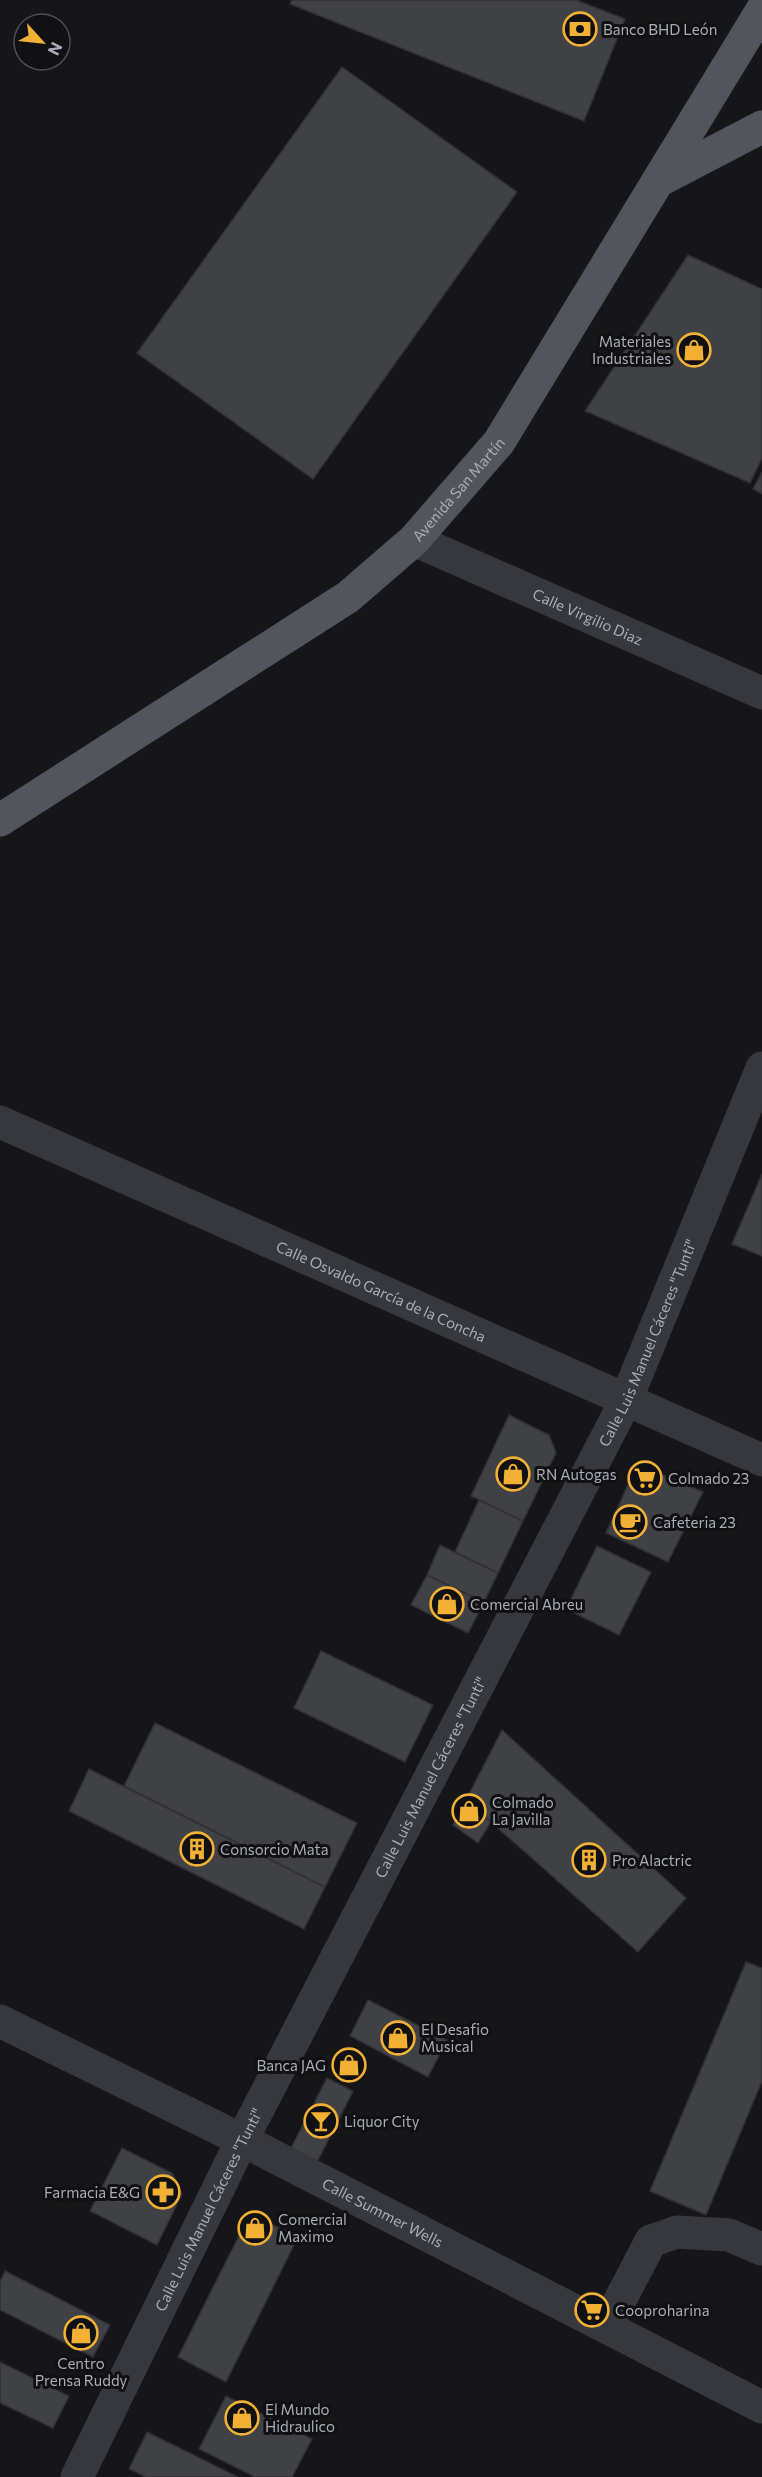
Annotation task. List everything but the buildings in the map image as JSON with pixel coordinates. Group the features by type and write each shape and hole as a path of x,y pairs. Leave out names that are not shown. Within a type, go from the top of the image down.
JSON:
{"main road":[{"name":"Avenida San Martín","path":"0,820 348,597 414,540 499,442 762,10"},
{"path":"658,181 762,127"}],"street":[{"name":"Calle Virgilio Diaz","path":"414,540 762,693"},
{"name":"Calle Luis Manuel Cáceres \"Tunti\"","path":"77,2477 242,2140 626,1400 762,1068"},
{"name":"Calle Osvaldo García de la Concha","path":"0,1122 762,1460"},
{"name":"Calle Summer Wells","path":"0,2021 242,2140 762,2407"},
{"path":"606,2327 651,2241 677,2232 729,2235 762,2249"}],"place":[{"name":"Banco BHD León","path":"580,29"},
{"name":"Materiales Industriales","path":"694,350"},
{"name":"RN Autogas","path":"513,1474"},
{"name":"Colmado 23","path":"645,1478"},
{"name":"Cafeteria 23","path":"630,1522"},
{"name":"Comercial Abreu","path":"447,1604"},
{"name":"Colmado La Javilla","path":"469,1811"},
{"name":"Consorcio Mata","path":"197,1849"},
{"name":"Pro Alactric","path":"589,1860"},
{"name":"El Desafio Musical","path":"398,2038"},
{"name":"Banca JAG","path":"349,2065"},
{"name":"Liquor City","path":"321,2121"},
{"name":"Farmacia E&G","path":"163,2192"},
{"name":"Comercial Maximo","path":"255,2228"},
{"name":"Cooproharina","path":"592,2310"},
{"name":"Centro Prensa Ruddy","path":"81,2333"},
{"name":"El Mundo Hidraulico","path":"242,2418"}]}
